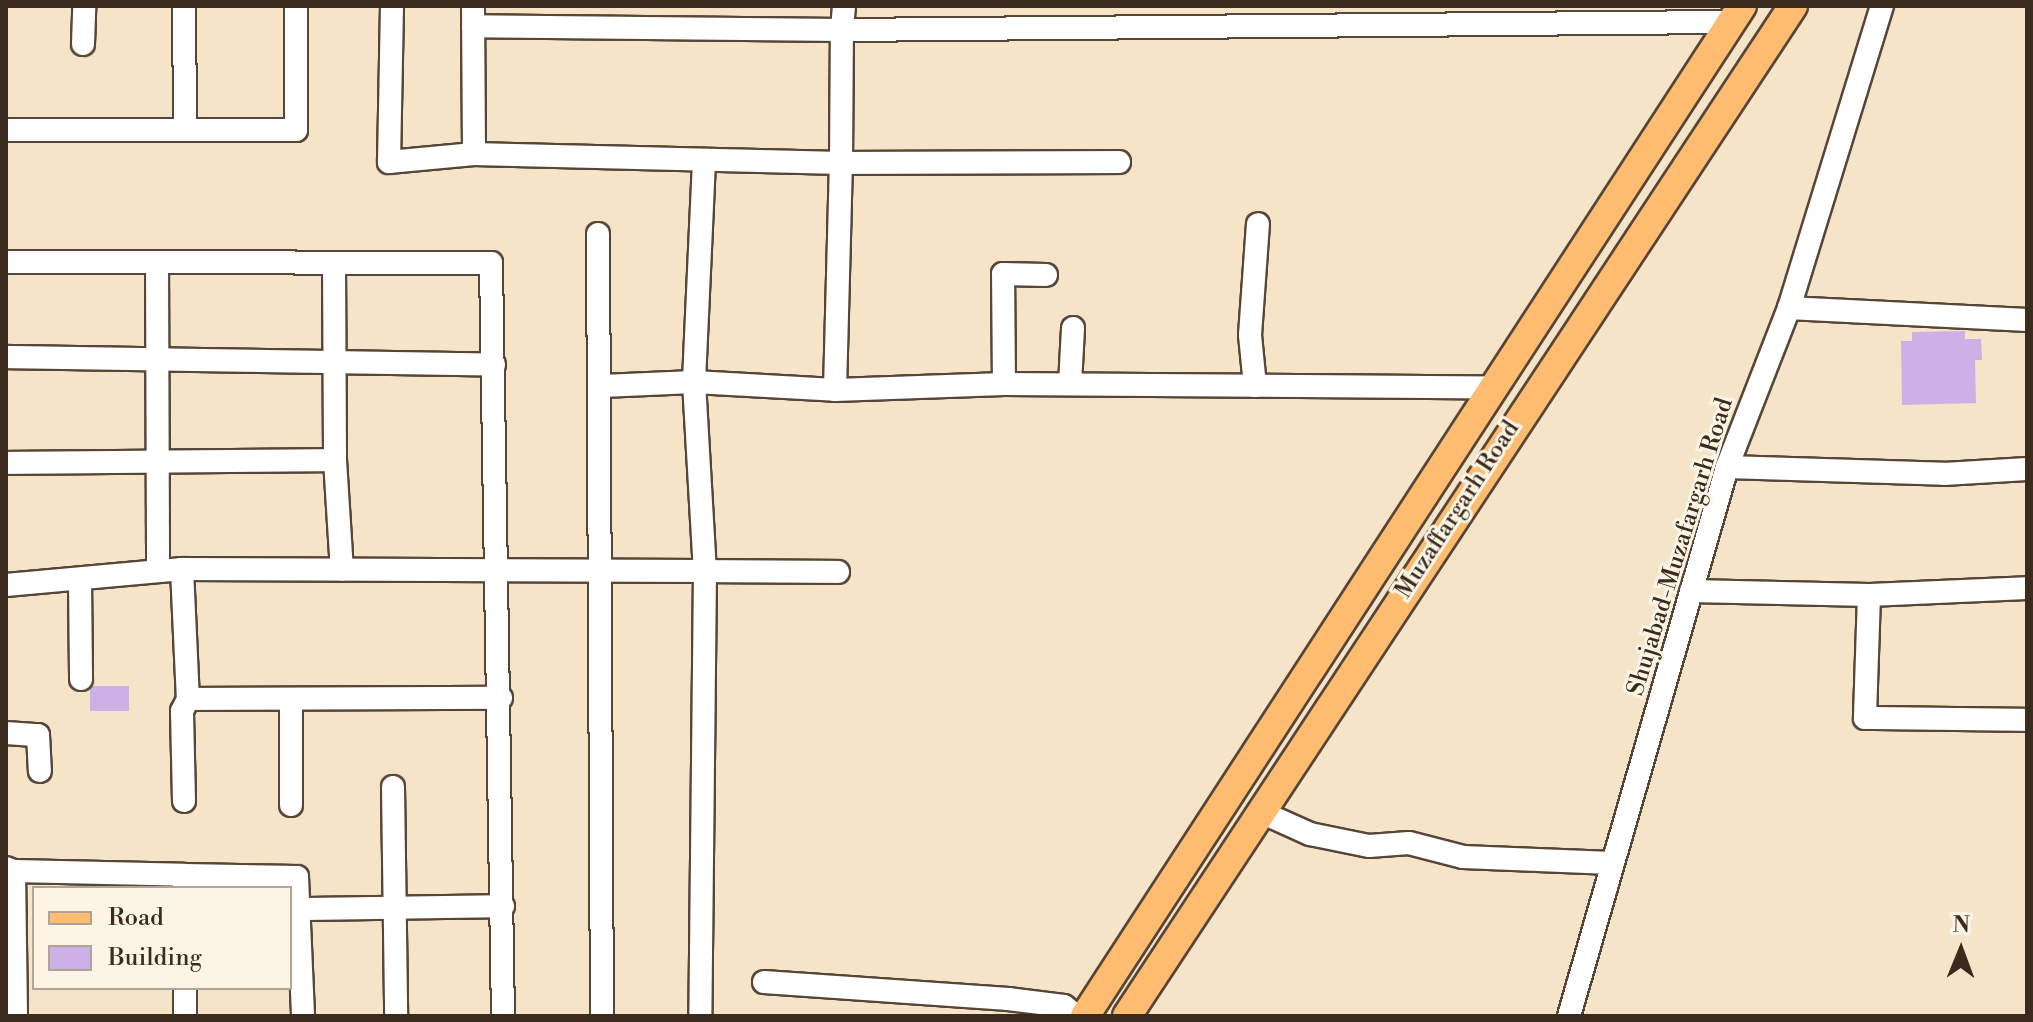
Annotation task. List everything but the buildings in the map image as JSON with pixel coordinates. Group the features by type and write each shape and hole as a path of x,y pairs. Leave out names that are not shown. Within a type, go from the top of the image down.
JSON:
{"main road":[{"name":"Muzaffargarh Road","path":"1127,1016 1793,6"},
{"name":"Muzaffargarh Road","path":"1085,1016 1491,387 1737,14"}],"street":[{"path":"83,44 84,6"},
{"path":"184,6 185,130"},
{"path":"6,130 296,130 296,6"},
{"path":"392,6 389,162 474,154 841,163 1119,162"},
{"path":"835,390 844,6"},
{"name":"Shujabad-Muzafargarh Road","path":"1569,1016 1727,467 1789,308 1882,6"},
{"path":"474,154 473,16 842,30 969,17 1737,14"},
{"path":"700,1016 705,571 694,382 704,161"},
{"path":"1255,386 1250,335 1258,224"},
{"path":"598,234 602,386 602,1016"},
{"path":"6,262 491,263 499,567 503,1016"},
{"path":"157,262 158,570"},
{"path":"334,263 335,460 342,570"},
{"path":"1004,384 1003,274 1046,275"},
{"path":"1789,308 2027,320"},
{"path":"1070,384 1073,328"},
{"path":"6,357 494,365"},
{"path":"602,386 694,382 835,390 1004,384 1491,387"},
{"path":"6,463 158,458 335,460"},
{"path":"1727,467 1944,474 2027,469"},
{"path":"6,585 182,569 499,567 602,571 838,572"},
{"path":"182,569 188,699 182,711 184,801"},
{"path":"80,580 81,679"},
{"path":"1691,591 1869,595 2027,588"},
{"path":"1869,595 1865,718 2027,720"},
{"path":"188,699 501,698"},
{"path":"291,699 291,805"},
{"path":"6,733 38,735 40,771"},
{"path":"393,787 396,1016"},
{"path":"1261,812 1310,834 1369,846 1409,843 1463,857 1612,863"},
{"path":"16,1016 10,870 184,882 293,874 300,884 303,1016"},
{"path":"300,909 503,906"},
{"path":"764,982 1016,1008 1064,1006 1076,1016"},
{"path":"185,990 185,1016"}]}
